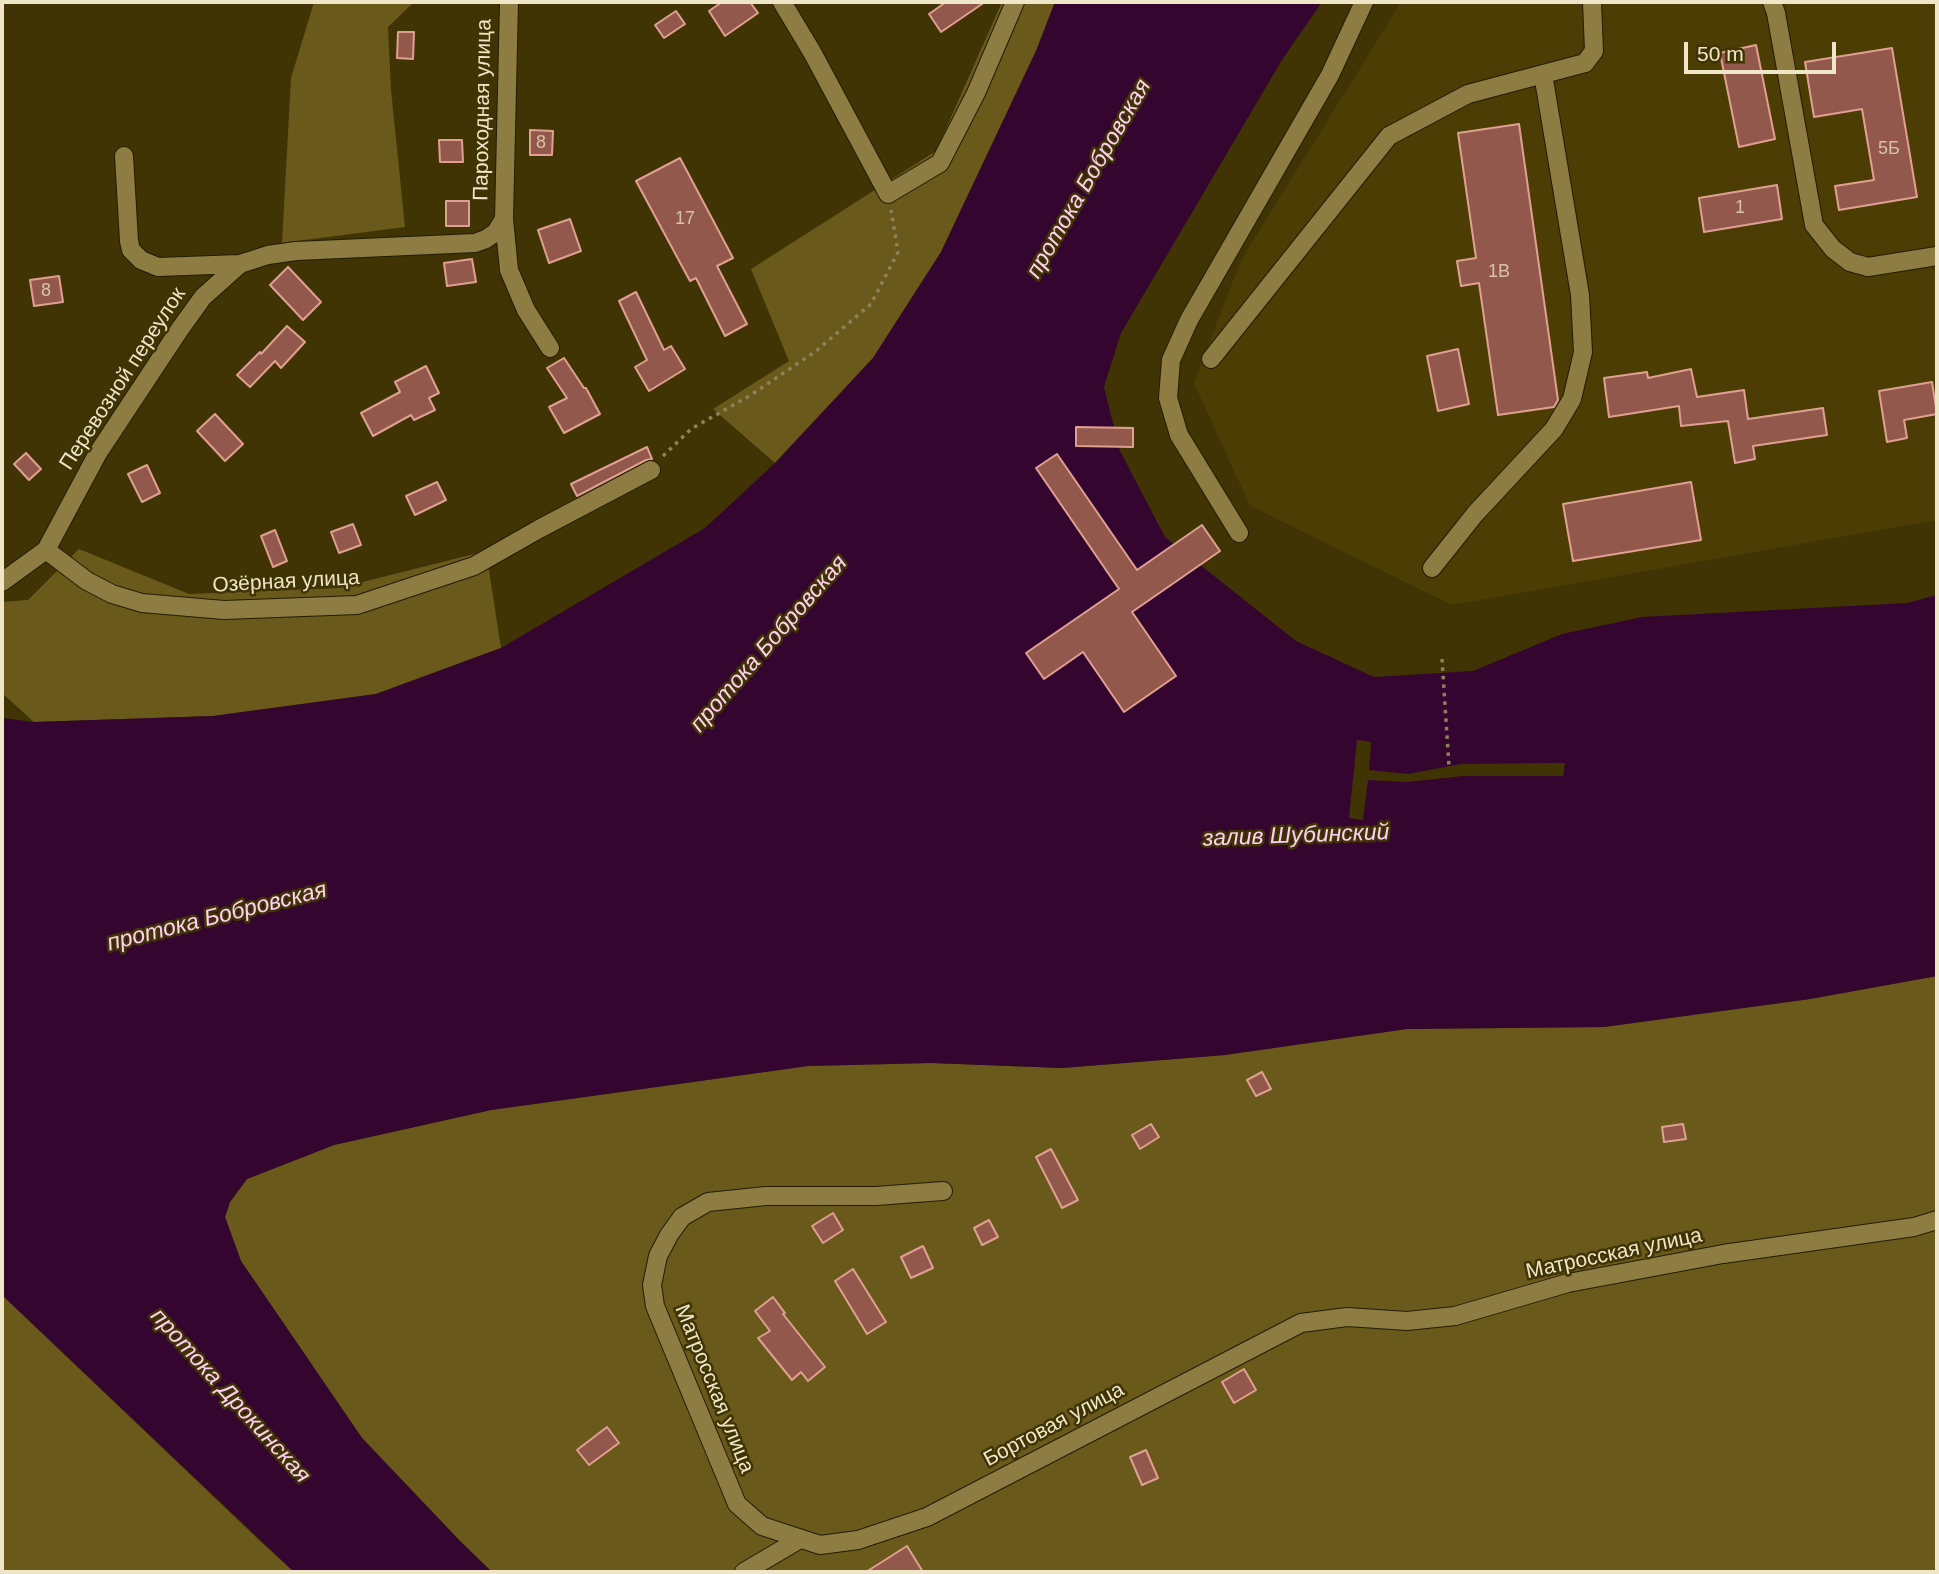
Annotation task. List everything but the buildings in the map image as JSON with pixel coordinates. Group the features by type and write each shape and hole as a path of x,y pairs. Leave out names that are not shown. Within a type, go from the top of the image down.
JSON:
{"street":[{"name":"Пароходная улица","path":"509,2 504,219 509,270 526,310 550,348"},
{"path":"782,2 888,194 940,163 976,93 1015,2"},
{"path":"1239,533 1179,435 1168,398 1171,360 1189,320 1330,75 1364,2"},
{"path":"1211,359 1389,136 1468,94 1585,63 1594,51 1592,2"},
{"path":"1772,2 1814,225 1833,249 1850,262 1868,267 1937,256"},
{"path":"1432,568 1475,514 1554,429 1572,399 1583,352 1580,295 1543,74"},
{"path":"124,156 129,240 131,250 141,260 158,267 240,264"},
{"name":"Перевозной переулок","path":"46,550 99,453 180,329 203,297 240,264 268,255 296,251 475,243 496,232 504,219"},
{"name":"Озёрная улица","path":"46,550 87,581 112,594 142,603 224,610 358,605 474,566 651,470"},
{"path":"2,582 46,550"},
{"name":"Матросская улица","path":"820,1545 762,1526 737,1504 655,1306 652,1285 658,1256 682,1217 708,1202 766,1196 876,1196 943,1191"},
{"name":"Матросская улица","path":"1301,1323 1346,1317 1407,1321 1455,1316 1569,1283 1723,1254 1914,1227 1937,1220"},
{"name":"Бортовая улица","path":"820,1545 858,1540 928,1517 1301,1323"},
{"path":"744,1572 800,1539"}],"path":[{"path":"651,470 691,429 751,395 816,351 871,304 898,252 888,194"},
{"path":"1442,659 1448,766"}],"shaded area":[{"path":"314,2 414,2 388,27 391,90 405,227 282,243 291,78"},
{"path":"1002,2 1055,2 1036,51 941,252 873,358 775,463 713,409 789,361 751,269 936,151"},
{"path":"1401,2 1937,2 1937,520 1452,605 1250,506 1194,383 1241,260"},
{"path":"79,549 189,594 339,588 486,551 501,648 376,694 213,716 34,722 2,693 2,602 28,600"},
{"path":"1937,976 1937,1572 492,1572 362,1438 241,1261 225,1217 230,1202 247,1179 334,1145 491,1110 808,1066 931,1063 1062,1068 1225,1055 1407,1029 1604,1027 1810,999"},
{"path":"2,1295 260,1541 294,1572 2,1572"}],"water":[{"path":"1055,2 1322,2 1282,60 1121,333 1104,387 1120,451 1165,537 1296,641 1374,677 1473,671 1562,634 1642,617 1907,603 1937,595 1937,976 1810,999 1604,1027 1407,1029 1225,1055 1062,1068 931,1063 808,1066 491,1110 334,1145 247,1179 230,1202 225,1217 241,1261 362,1438 492,1572 294,1572 2,1295 2,718 34,722 213,716 376,694 501,648 705,528 775,463 873,358 941,252 1036,51"}],"pier":[{"path":"1357,740 1371,742 1369,770 1408,774 1461,764 1565,763 1563,776 1463,776 1407,782 1368,780 1363,820 1349,818"}],"water label":[{"name":"протока Бобровская","path":"1089,179"},
{"name":"протока Бобровская","path":"769,644"},
{"name":"залив Шубинский","path":"1296,836"},
{"name":"протока Бобровская","path":"217,917"},
{"name":"протока Дрокинская","path":"230,1396"}]}
